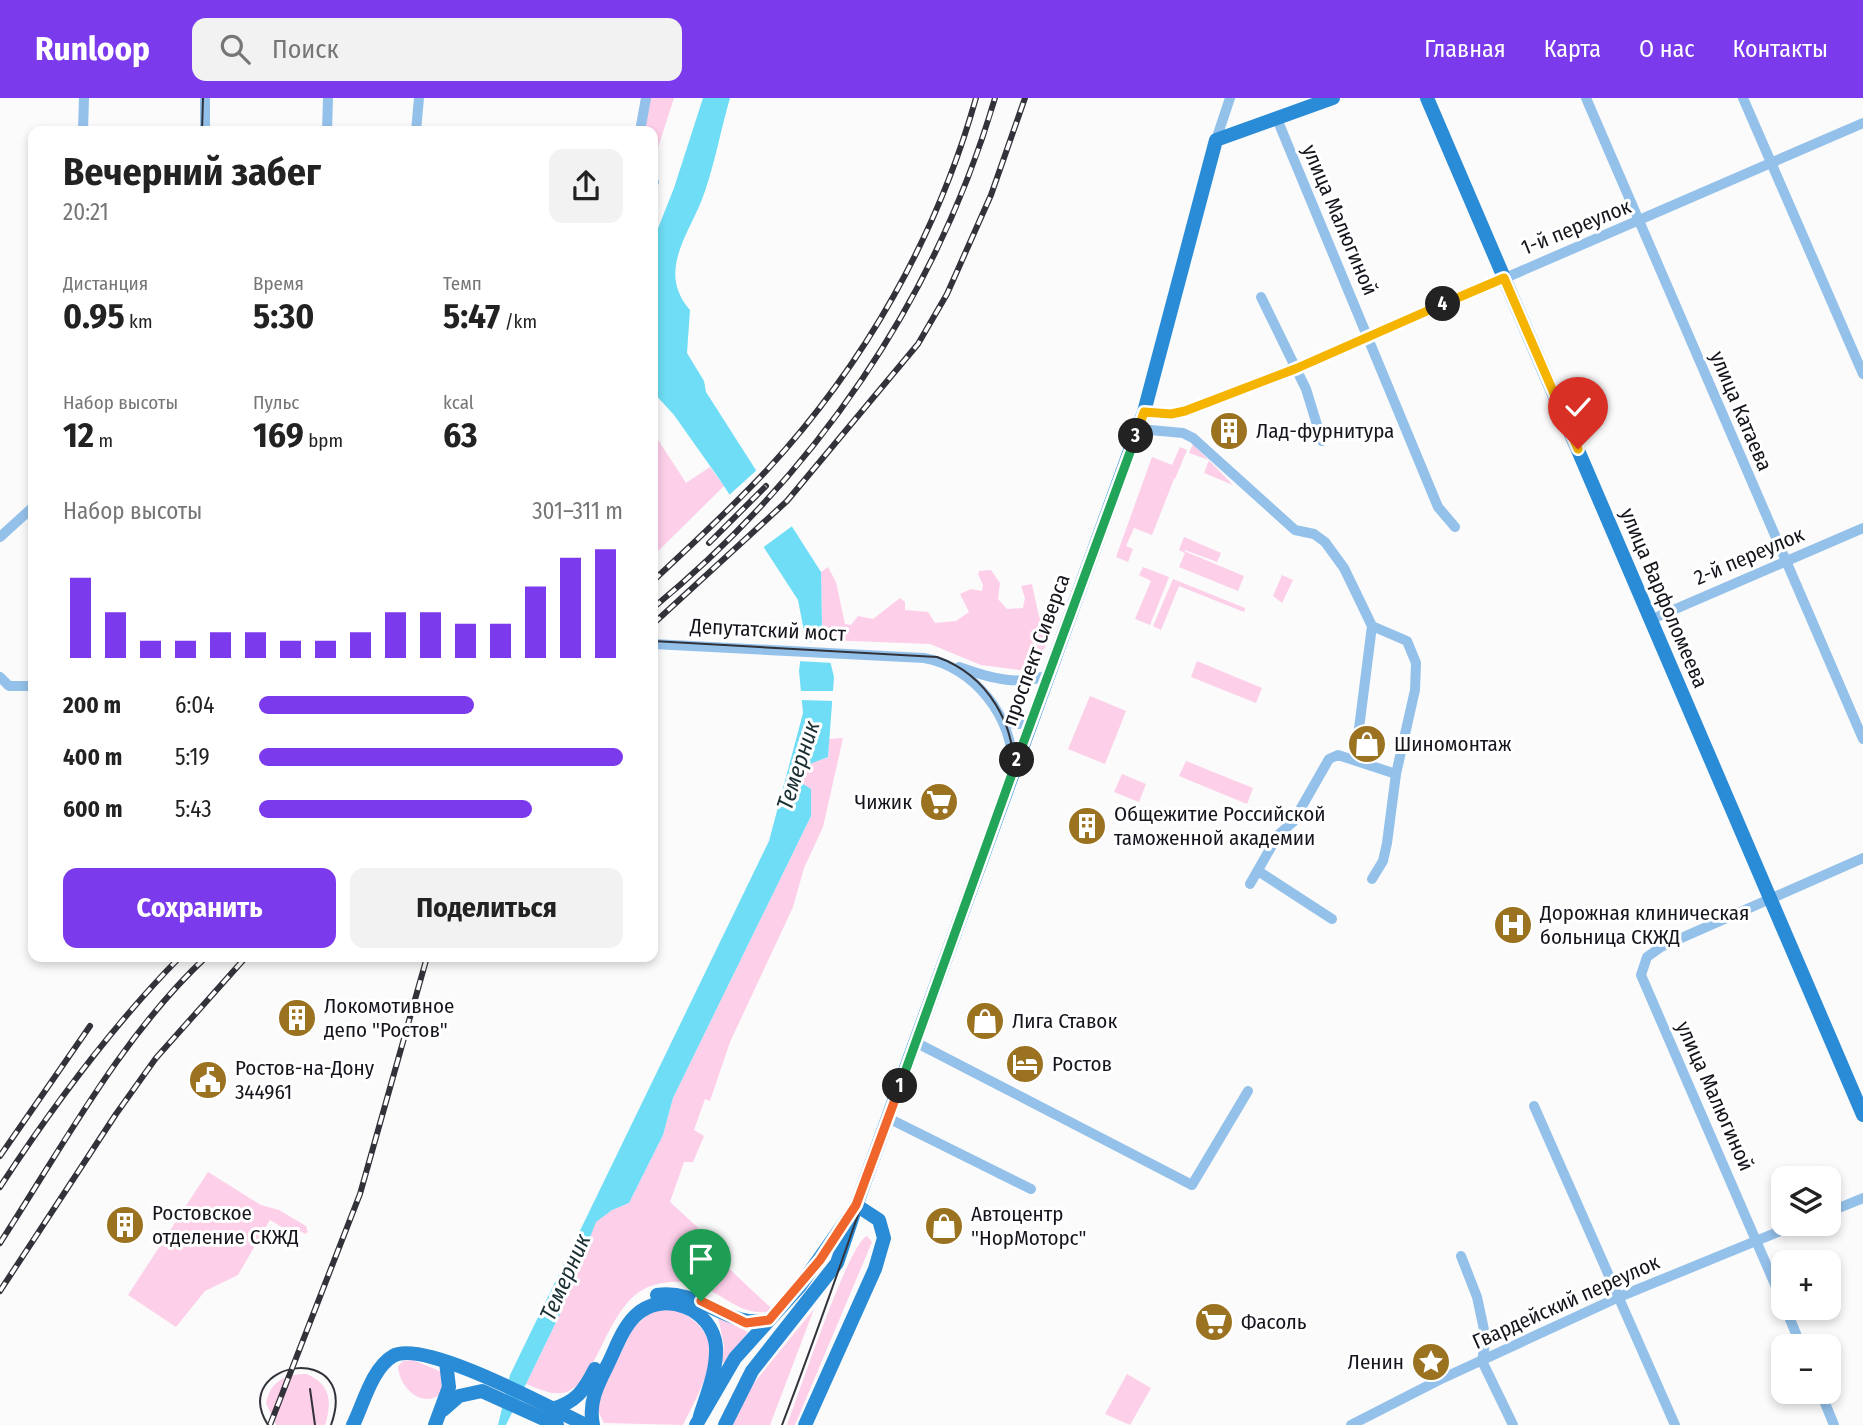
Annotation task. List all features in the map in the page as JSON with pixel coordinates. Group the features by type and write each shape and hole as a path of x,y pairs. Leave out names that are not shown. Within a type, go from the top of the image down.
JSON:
{"main road":[{"path":"1216,140 1333,98"},
{"name":"улица Варфоломеева","path":"1427,98 1863,1115"},
{"name":"проспект Сиверса","path":"725,1425 752,1371 837,1263 1139,429 1216,140"},
{"path":"805,1425 884,1238 883,1226 874,1215 856,1205"},
{"name":"проспект Сиверса","path":"698,1420 735,1359 820,1260 856,1205"},
{"path":"800,1425 879,1254"},
{"path":"544,1410 569,1404 579,1397 618,1322 646,1298 678,1294 746,1323 769,1320"},
{"path":"593,1425 590,1407 596,1387 628,1325 649,1306 666,1302 694,1311 703,1318 716,1344 715,1366 698,1420"},
{"path":"353,1425 380,1368 393,1356 409,1352 425,1354 446,1362 495,1388 586,1425"},
{"path":"435,1425 443,1410 449,1387 446,1362"},
{"path":"443,1410 467,1392 495,1388"},
{"path":"544,1410 557,1425"}],"street":[{"path":"83,126 84,98"},
{"path":"205,98 205,126"},
{"path":"327,126 328,98"},
{"path":"416,126 419,98"},
{"path":"641,126 646,98"},
{"path":"1216,140 1230,98"},
{"name":"улица Катаева","path":"1586,98 1784,562 1863,739"},
{"path":"1744,98 1863,374"},
{"name":"улица Малюгиной","path":"1277,118 1438,507 1455,527"},
{"name":"1-й переулок","path":"1144,412 1171,414 1185,411 1295,369 1863,123"},
{"path":"1261,297 1306,389 1322,441"},
{"path":"1139,429 1190,436 1295,530 1317,535 1344,568 1372,626 1355,760"},
{"path":"0,537 28,512"},
{"name":"2-й переулок","path":"1650,620 1863,528"},
{"path":"1372,626 1407,641 1416,663 1415,690 1395,774 1385,852 1372,879"},
{"name":"Депутатский мост","path":"658,644 924,658 996,678 1024,682 1051,674"},
{"path":"951,665 980,688 1003,722 1013,754 1011,778"},
{"path":"0,677 9,686 28,686"},
{"path":"1003,722 1019,724 1034,719"},
{"path":"1250,884 1278,835 1293,822 1329,759 1335,755 1395,774"},
{"path":"1770,898 1863,858"},
{"path":"1258,870 1332,919"},
{"name":"улица Малюгиной","path":"1770,898 1661,947 1647,957 1641,975 1771,1274"},
{"path":"916,1043 1192,1185 1248,1091"},
{"path":"1534,1106 1675,1425"},
{"path":"888,1118 1031,1189"},
{"path":"1841,1207 1863,1198"},
{"name":"Гвардейский переулок","path":"1351,1425 1619,1297 1771,1235"},
{"path":"1461,1256 1477,1297 1486,1339 1482,1361 1513,1425"},
{"path":"1825,1404 1834,1425"}],"shaded area":[{"path":"646,98 674,98 658,148 658,126 641,126"},
{"path":"658,440 686,483 710,467 724,486 658,551"},
{"path":"1193,444 1208,460 1189,453"},
{"path":"1180,447 1187,450 1175,479 1167,476 1174,479 1152,535 1134,528 1126,546 1133,549 1128,562 1116,557 1152,457 1172,465"},
{"path":"1209,460 1233,485 1204,473"},
{"path":"1184,537 1221,553 1217,562 1184,551 1244,576 1238,591 1179,567 1185,553 1179,550"},
{"path":"828,567 836,582 845,624 851,625 858,616 873,619 900,598 905,602 905,610 928,612 935,623 956,621 969,612 960,594 971,589 982,591 979,571 991,570 1000,583 998,599 1007,609 1023,608 1025,598 1021,586 1032,584 1039,617 1050,625 1043,635 1046,646 1040,654 1027,659 1024,669 1019,670 981,665 930,644 825,640 822,628 821,572"},
{"path":"1143,567 1169,577 1150,625 1135,619 1151,581 1139,575"},
{"path":"1282,575 1293,580 1282,603 1273,596"},
{"path":"1173,579 1245,608 1244,612 1179,586 1161,630 1153,626"},
{"path":"1197,661 1262,688 1256,703 1191,677"},
{"path":"1090,696 1126,711 1105,764 1068,749"},
{"path":"843,738 823,827 804,868 793,907 730,1042 710,1101 705,1099 694,1130 704,1136 693,1162 684,1162 670,1202 729,1256 723,1263 771,1308 767,1312 753,1312 703,1287 688,1283 671,1282 651,1286 635,1295 623,1308 585,1377 574,1388 553,1393 526,1384 560,1314 596,1221 629,1203 663,1135 673,1098 811,816 794,777 797,769 828,757 829,739"},
{"path":"1186,761 1253,788 1247,804 1179,776"},
{"path":"1122,774 1146,784 1139,802 1114,792"},
{"path":"208,1172 261,1205 279,1210 306,1226 308,1232 292,1233 270,1220 238,1275 205,1291 176,1327 128,1295"},
{"path":"867,1236 872,1242 795,1425 787,1425 836,1292 859,1245"},
{"path":"670,1308 690,1318 703,1330 709,1344 706,1375 683,1425 604,1423 599,1413 599,1397 633,1328 651,1312"},
{"path":"814,1309 770,1425 733,1425 749,1389"},
{"path":"718,1317 748,1332 724,1363 724,1346"},
{"path":"413,1360 442,1372 442,1393 427,1399 420,1398 407,1389 398,1366 403,1361"},
{"path":"307,1374 321,1383 328,1395 329,1409 325,1425 276,1425 266,1403 271,1389 286,1377"},
{"path":"1127,1374 1151,1388 1130,1425 1105,1414"}],"water":[{"name":"Темерник","path":"703,98 730,98 706,189 682,242 675,270 676,283 690,310 687,353 704,381 706,392 821,572 822,628 834,677 828,757 797,769 794,778 811,789 811,816 673,1098 663,1135 629,1203 612,1210 596,1222 560,1314 506,1425 498,1425 510,1375 769,841 803,713 799,671 804,631 798,600 720,480 674,415 658,397 658,228"}],"pier":[{"path":"759,468 795,524 761,549 727,497"},
{"path":"800,641 829,642 834,663 797,661"},
{"path":"798,691 837,691 835,701 799,700"}],"tram line":[{"path":"202,126 203,98"},
{"path":"658,641 937,657 955,665 985,690 1005,722 1010,740 1013,779 953,940 841,1264 782,1425"},
{"path":"268,1425 260,1403 265,1385 278,1374 296,1368 314,1370 328,1380 336,1398 331,1425"},
{"path":"310,1389 315,1425"}],"railway":[{"path":"658,576 767,470 836,387 866,342 919,248 941,199 976,98"},
{"path":"658,604 712,556 766,500 817,441 862,379 903,313 939,244 970,173 995,98"},
{"path":"658,619 787,501 918,344 947,294 991,195 1025,98"},
{"path":"709,543 766,486"},
{"path":"0,1187 84,1068 175,962"},
{"path":"0,1243 120,1057 175,988 201,962"},
{"path":"0,1291 156,1058 242,962"},
{"path":"270,1425 360,1194 426,962"},
{"path":"0,1156 90,1026"}],"place":[{"name":"Лад-фурнитура","path":"1229,431"},
{"name":"Шиномонтаж","path":"1367,744"},
{"name":"Чижик","path":"939,802"},
{"name":"Общежитие Российской таможенной академии","path":"1087,826"},
{"name":"Дорожная клиническая больница СКЖД","path":"1513,925"},
{"name":"Локомотивное депо \"Ростов\"","path":"297,1018"},
{"name":"Лига Ставок","path":"985,1021"},
{"name":"Ростов","path":"1025,1064"},
{"name":"Ростов-на-Дону 344961","path":"208,1080"},
{"name":"Ростовское отделение СКЖД","path":"125,1225"},
{"name":"Автоцентр \"НорМоторс\"","path":"944,1226"},
{"name":"Фасоль","path":"1214,1322"},
{"name":"Ленин","path":"1431,1362"}],"route":[{"path":"701,1301 746,1323 756,1324 769,1320 831,1246 856,1205 1144,412 1171,414 1185,411 1295,369 1504,278 1578,449"}]}
